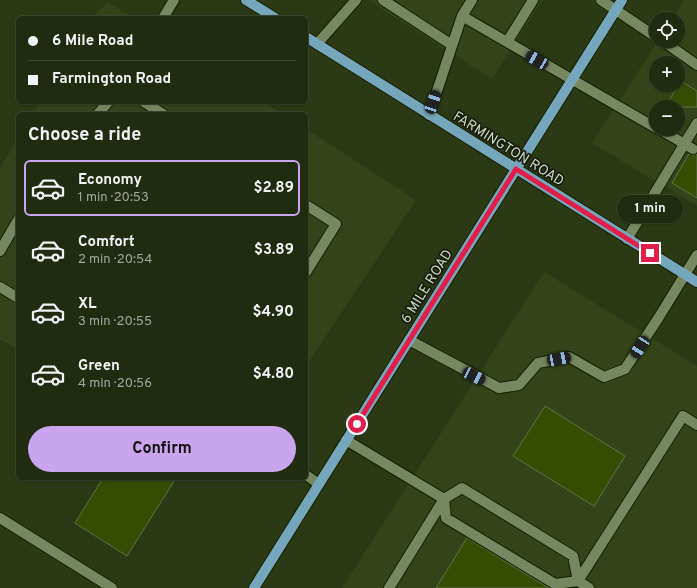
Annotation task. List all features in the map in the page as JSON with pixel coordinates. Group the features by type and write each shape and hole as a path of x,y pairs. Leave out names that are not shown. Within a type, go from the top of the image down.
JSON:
{"main road":[{"path":"246,0 272,16"},
{"name":"6 MILE ROAD","path":"254,588 622,0"},
{"name":"FARMINGTON ROAD","path":"308,38 697,282"}],"lane":[{"path":"164,16 174,0"},
{"path":"317,44 356,0"},
{"path":"383,0 452,45"},
{"path":"429,115 462,16 472,0"},
{"path":"507,42 533,0"},
{"path":"601,0 649,32"},
{"path":"462,16 649,123"},
{"path":"673,48 697,65"},
{"path":"100,112 106,104"},
{"path":"147,104 160,112"},
{"path":"627,239 688,147 697,123"},
{"path":"670,136 688,147"},
{"path":"308,206 336,224 308,269"},
{"path":"0,251 16,223"},
{"path":"409,340 499,388 519,385 538,363 569,357 604,377 625,369 697,255"},
{"path":"0,287 16,297"},
{"path":"578,581 683,416 697,425"},
{"path":"346,440 444,499"},
{"path":"308,476 319,484"},
{"path":"389,588 444,499 462,488 573,556 578,581"},
{"path":"444,499 446,518 555,584 578,581 589,588"},
{"path":"0,518 112,588"}],"shaded area":[{"path":"368,0 542,0 492,79"},
{"path":"684,0 697,0 697,206 592,143 653,48 685,48 685,12 676,12"},
{"path":"108,2 130,16 94,16"},
{"path":"40,104 267,104 279,112 34,112"},
{"path":"308,130 416,200 308,363"},
{"path":"16,142 16,349 0,339 0,168"},
{"path":"544,272 697,366 697,588 342,588"}],"building":[{"path":"685,84 697,91 697,107 685,107 685,100 669,100 674,92 685,92"},
{"path":"689,154 697,154 697,198 672,183"},
{"path":"545,406 625,456 594,506 513,456"},
{"path":"102,480 175,480 127,556 75,523"},
{"path":"467,538 529,576 549,588 436,588"}],"route":[{"path":"357,424 516,169 650,253"}]}
